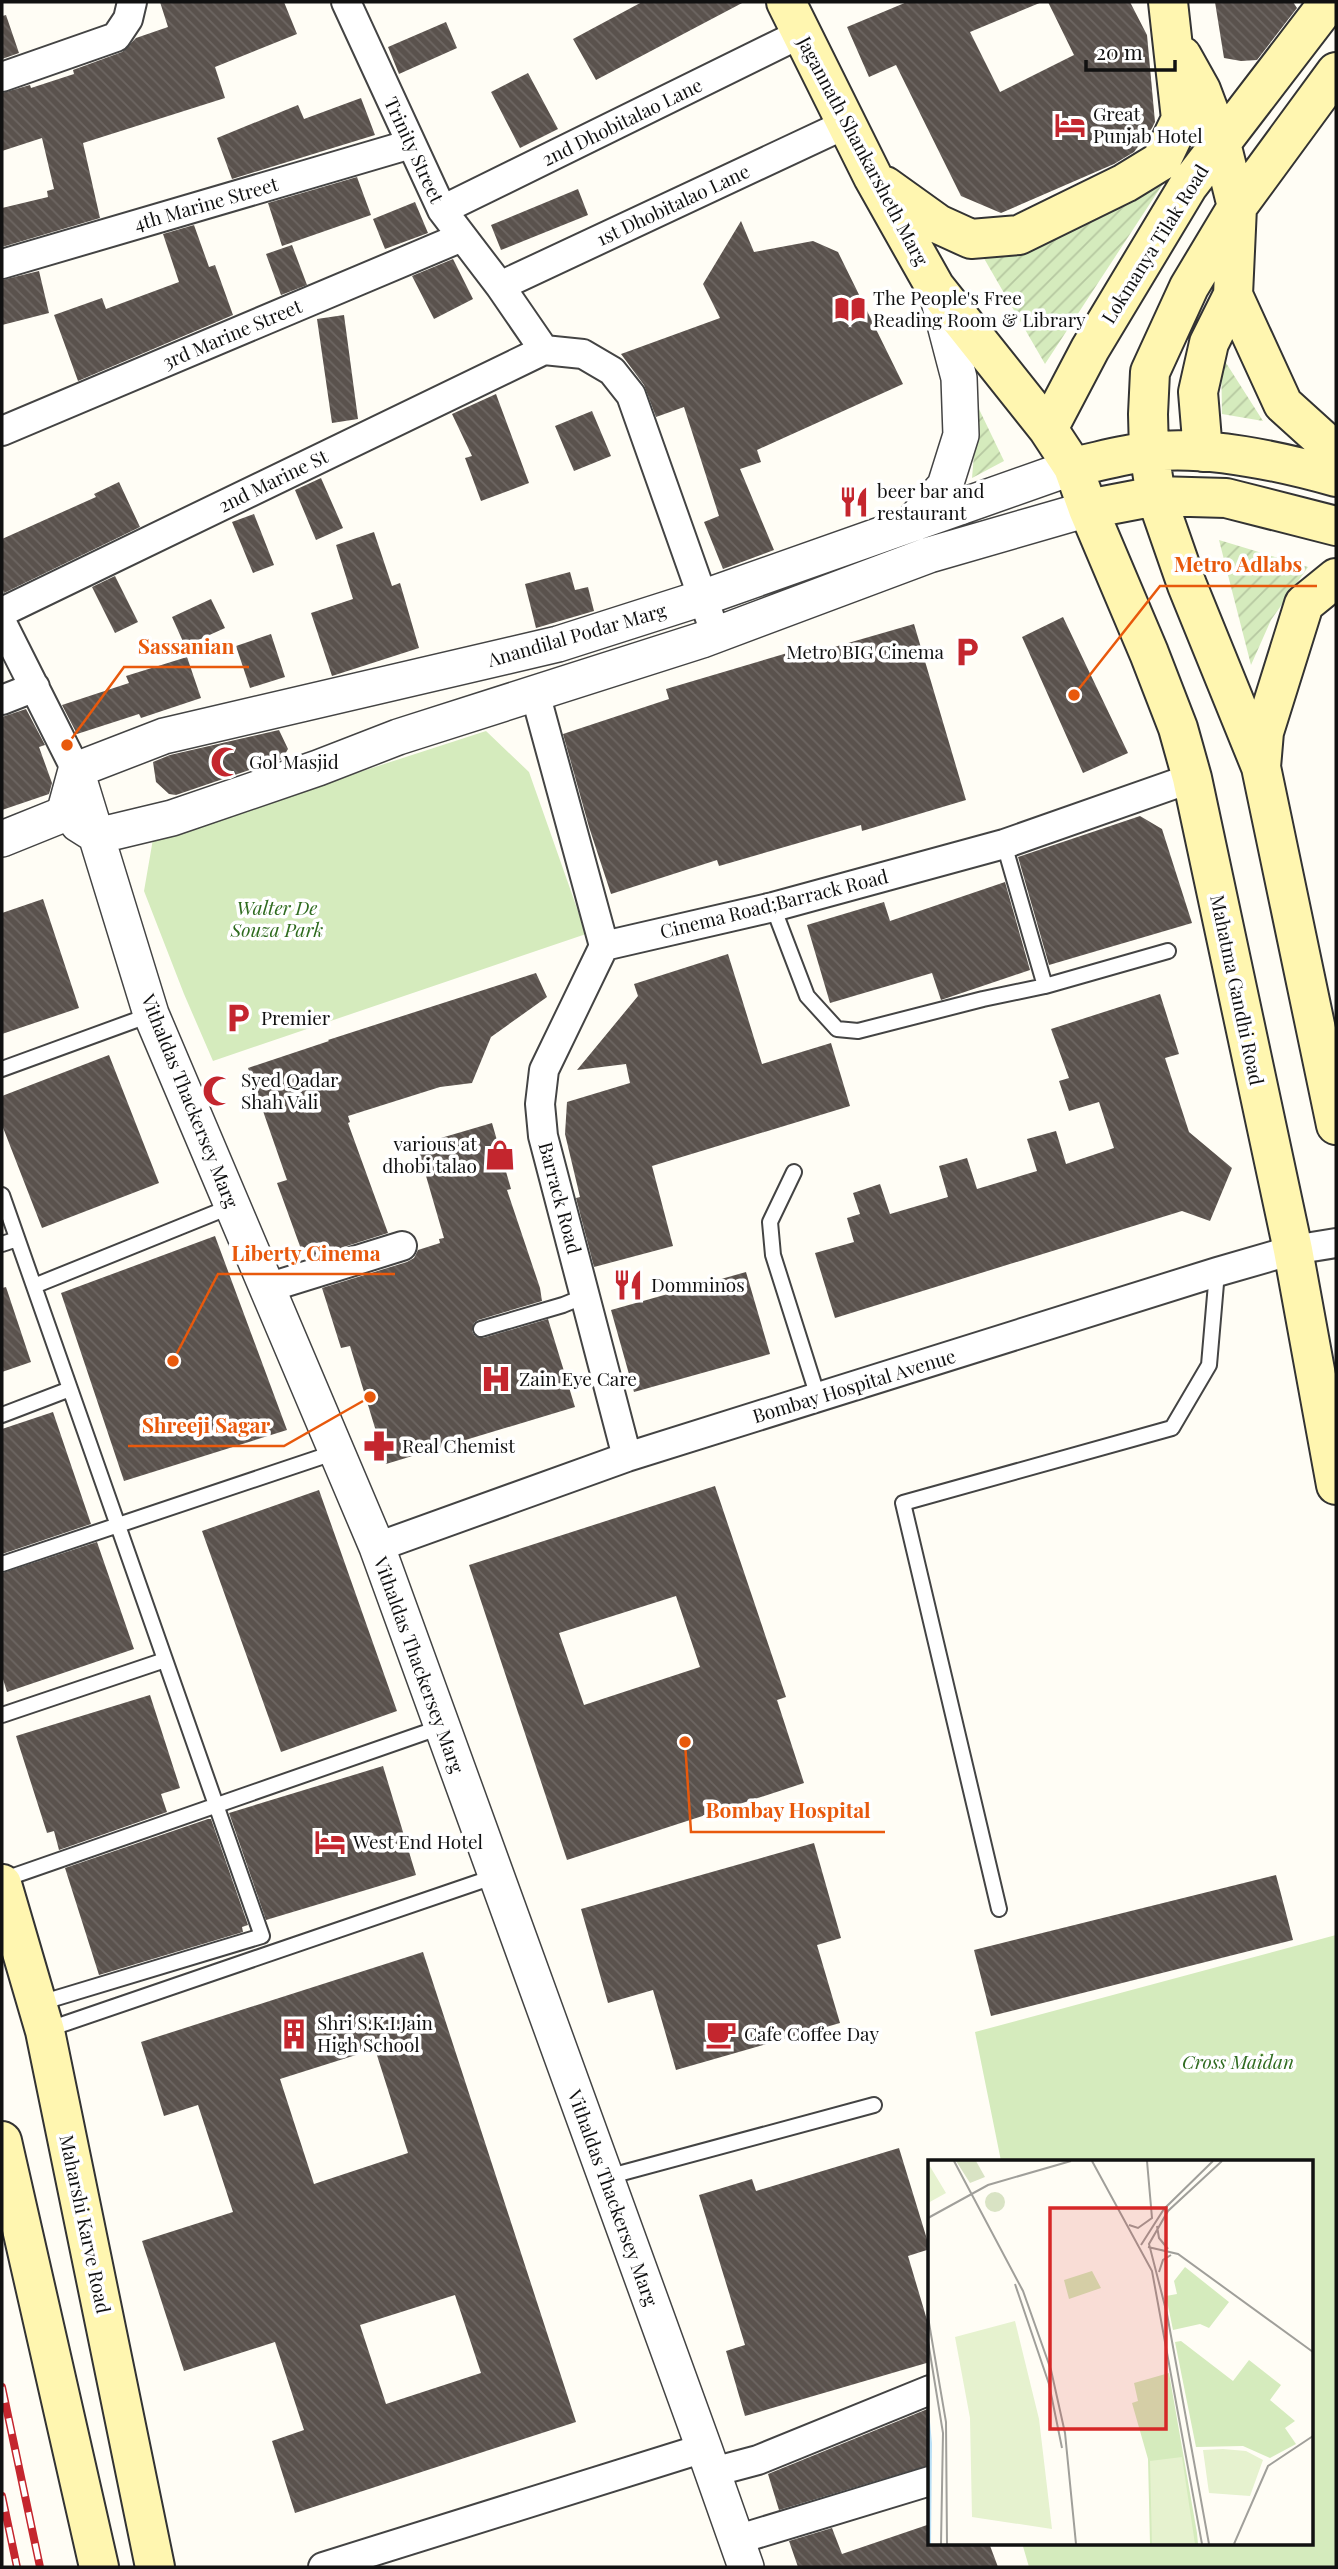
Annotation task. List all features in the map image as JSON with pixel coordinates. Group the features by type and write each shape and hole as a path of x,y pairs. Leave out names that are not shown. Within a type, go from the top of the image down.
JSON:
{"main road":[{"name":"Lokmanya Tilak Road","path":"1048,429 1090,349 1188,186 1329,2"},
{"name":"Jagannath Shankarsheth Marg","path":"794,18 873,177 935,287 1048,429 1073,467"},
{"path":"1170,19 1221,143 1237,207 1233,295 1209,343 1198,392 1203,452"},
{"path":"873,177 938,224 971,239 1019,235 1125,183 1161,161 1181,119 1170,19"},
{"path":"1336,72 1237,207 1189,287 1150,372 1149,452 1156,496 1187,585 1261,767 1336,1125"},
{"path":"1233,295 1283,404 1336,452"},
{"path":"1073,467 1149,452 1203,452 1290,464 1336,477"},
{"name":"Mahatma Gandhi Road","path":"1073,467 1088,509 1150,653 1178,727 1192,778 1293,1250 1336,1485"},
{"path":"1088,509 1156,496 1226,498 1336,526"},
{"path":"1261,767 1264,733 1304,604 1336,578"},
{"name":"Maharshi Karve Road","path":"2,1882 40,2017 155,2567"},
{"path":"2,2141 99,2567"}],"street":[{"path":"2,77 116,37 128,19 132,2"},
{"name":"Trinity Street","path":"346,2 442,210 500,286 544,350"},
{"name":"2nd Dhobitalao Lane","path":"442,210 794,18"},
{"name":"1st Dhobitalao Lane","path":"500,286 846,124"},
{"name":"4th Marine Street","path":"2,264 411,144"},
{"name":"3rd Marine Street","path":"2,431 462,237"},
{"path":"909,526 945,486 961,435 960,378 935,287"},
{"path":"544,350 583,354 612,371 631,395 716,635"},
{"name":"2nd Marine St","path":"2,612 544,350"},
{"name":"Anandilal Podar Marg","path":"76,770 164,736 558,644 702,598 1073,467"},
{"path":"64,814 97,836 172,818 318,768 398,737 716,635 929,555 1088,509"},
{"path":"2,623 76,770 64,814"},
{"path":"2,700 34,687"},
{"path":"535,693 604,946"},
{"name":"Vithaldas Thackersey Marg","path":"76,770 151,1014 377,1548 741,2554"},
{"name":"Cinema Road;Barrack Road","path":"604,946 773,907 1004,844 1192,778"},
{"path":"2,839 64,814"},
{"name":"Barrack Road","path":"604,946 544,1070 540,1104 543,1136 627,1457"},
{"name":"Bombay Hospital Avenue","path":"377,1548 627,1457 1217,1272 1293,1250 1336,1243"},
{"path":"267,1288 402,1246"},
{"path":"323,2567 709,2460 758,2460 928,2391"},
{"path":"741,2554 928,2482"}],"lane":[{"path":"1004,844 1045,986"},
{"path":"773,907 807,996 837,1029 858,1031 1045,986 1168,951"},
{"path":"2,1069 151,1014"},
{"path":"794,1172 771,1223 773,1255 818,1397"},
{"path":"2,1195 262,1936 40,2017"},
{"path":"34,1286 232,1206"},
{"path":"2,1244 17,1239"},
{"path":"999,1909 903,1503 1172,1428 1209,1365 1217,1272"},
{"path":"481,1328 563,1305 585,1296"},
{"path":"2,1415 70,1389"},
{"path":"2,1564 336,1452"},
{"path":"2,1715 165,1660"},
{"path":"2,1882 441,1727"},
{"path":"40,2017 496,1876"},
{"path":"606,2178 874,2105"}],"green space":[{"path":"1168,176 1045,364 978,248"},
{"path":"1221,355 1263,421 1222,414"},
{"path":"978,407 1004,461 972,478"},
{"path":"1219,540 1308,567 1271,620 1251,665"},
{"name":"Walter De Souza Park","path":"486,731 529,772 586,934 213,1061 144,891 153,839"},
{"name":"Cross Maidan","path":"1336,1935 1336,2567 1029,2567 1022,2544 1314,2544 1314,2160 1001,2160 975,2032"}],"building":[{"path":"160,2 284,2 297,34 215,67 225,98 83,143 100,218 2,247 2,208 48,197 47,191 54,189 42,138 2,151 2,93 30,85 31,88 74,74 73,70 122,52 136,38 168,27"},
{"path":"642,2 744,2 596,80 573,39"},
{"path":"907,2 1042,2 970,32 1000,92 1074,55 1048,2 1130,2 1147,35 1155,122 1134,152 1114,164 1001,213 961,196 896,65 869,77 847,27"},
{"path":"1215,2 1293,2 1297,8 1257,60 1241,61 1224,58"},
{"path":"6,15 19,53 2,59 2,16"},
{"path":"446,22 457,48 399,74 388,47"},
{"path":"528,73 558,129 520,148 491,92"},
{"path":"361,98 375,135 232,179 217,138 298,105 304,119"},
{"path":"357,177 371,215 282,246 268,203"},
{"path":"578,189 588,215 501,250 491,225"},
{"path":"415,202 428,233 385,249 373,219"},
{"path":"741,221 754,252 813,241 838,252 903,384 757,450 761,462 740,469 774,550 723,569 704,522 719,516 684,407 656,417 644,385 621,354 720,318 703,284"},
{"path":"194,225 209,267 215,265 233,315 78,381 54,315 102,298 106,309 179,282 163,234"},
{"path":"292,245 307,285 281,295 266,254"},
{"path":"453,259 473,299 434,319 412,276"},
{"path":"39,271 49,313 2,325 2,280"},
{"path":"344,315 358,419 332,423 317,319"},
{"path":"496,394 529,483 481,501 465,458 472,456 452,414"},
{"path":"592,411 611,456 574,471 555,426"},
{"path":"321,478 343,528 316,540 295,490"},
{"path":"119,482 140,527 4,593 2,539 96,497 94,494"},
{"path":"254,514 274,565 253,573 232,522"},
{"path":"374,532 392,586 400,583 419,648 332,676 311,613 353,599 336,545"},
{"path":"570,572 575,590 588,587 594,611 536,628 525,584"},
{"path":"115,576 138,622 115,633 92,587"},
{"path":"211,599 225,628 185,646 172,617"},
{"path":"1063,617 1128,753 1083,773 1022,637"},
{"path":"914,624 966,800 862,831 861,825 719,866 717,860 611,894 563,734 669,699 666,689 801,649 803,656"},
{"path":"271,634 285,677 250,688 236,646"},
{"path":"187,657 201,698 141,718 139,714 77,734 62,705 129,683 126,676"},
{"path":"26,709 45,745 39,747 52,783 49,794 2,810 2,717"},
{"path":"279,730 288,749 282,759 176,795 169,794 156,782 153,762 170,755"},
{"path":"1140,816 1162,829 1192,923 1049,965 1018,857"},
{"path":"1005,882 1030,970 941,1000 932,973 830,1003 807,925 884,902 890,921"},
{"path":"43,899 79,1008 2,1034 2,913"},
{"path":"728,954 762,1064 831,1043 850,1106 652,1166 673,1246 594,1267 576,1198 580,1197 565,1134 567,1102 630,1083 626,1064 577,1070 638,996 634,984"},
{"path":"536,973 547,997 491,1037 472,1083 440,1087 348,1116 348,1123 388,1233 312,1257 309,1246 301,1249 277,1183 287,1180 248,1068"},
{"path":"1160,994 1179,1054 1165,1058 1189,1132 1232,1168 1210,1221 1182,1211 835,1318 815,1253 854,1242 847,1218 860,1214 853,1193 880,1184 890,1214 948,1197 939,1166 967,1158 977,1189 1037,1171 1027,1139 1056,1131 1066,1164 1114,1148 1099,1102 1069,1111 1059,1081 1069,1078 1051,1029"},
{"path":"109,1055 159,1183 42,1228 2,1125 2,1096"},
{"path":"492,1123 511,1189 507,1190 542,1301 478,1320 472,1331 475,1336 483,1338 548,1319 575,1407 386,1464 350,1346 341,1348 322,1288 407,1262 414,1258 418,1250 440,1243 439,1239 444,1238 417,1145"},
{"path":"215,1236 287,1430 124,1481 61,1293"},
{"path":"746,1272 770,1354 634,1392 611,1310"},
{"path":"6,1287 31,1362 2,1372 2,1288"},
{"path":"53,1412 91,1524 2,1554 2,1429"},
{"path":"715,1486 786,1697 777,1700 804,1783 567,1860 469,1565","holes":["676,1596 700,1667 584,1705 559,1633"]},
{"path":"319,1490 397,1711 281,1752 202,1531"},
{"path":"97,1542 134,1649 7,1692 2,1676 2,1573"},
{"path":"150,1695 180,1788 161,1794 167,1812 59,1850 54,1831 47,1833 16,1736"},
{"name":"West End Hotel","path":"383,1766 416,1875 266,1920 229,1813"},
{"path":"211,1819 248,1925 242,1927 243,1932 99,1975 65,1868"},
{"path":"814,1843 841,1938 817,1945 840,2023 676,2070 653,1990 608,2003 581,1909"},
{"path":"1276,1875 1293,1940 991,2016 974,1950"},
{"path":"423,1952 576,2422 295,2513 272,2441 304,2430 275,2342 184,2371 142,2241 233,2212 198,2105 164,2116 141,2042","holes":["375,2049 408,2153 314,2184 280,2079","455,2295 481,2373 386,2404 360,2325"]},
{"path":"899,2148 928,2242 928,2250 908,2256 928,2323 928,2363 745,2416 726,2351 745,2345 699,2195 752,2179 756,2191"},
{"path":"928,2409 928,2466 779,2510 768,2474"},
{"path":"928,2525 928,2544 989,2544 998,2567 798,2567 789,2541 832,2528 842,2554"}],"railway":[{"path":"2,2387 40,2567"},
{"path":"2,2496 17,2567"}],"place":[{"name":"Great Punjab Hotel","path":"1070,125"},
{"name":"The People's Free Reading Room & Library","path":"850,309"},
{"name":"beer bar and restaurant","path":"854,502"},
{"name":"Metro BIG Cinema","path":"967,652"},
{"name":"Metro Adlabs","path":"1074,695"},
{"name":"Sassanian","path":"67,745"},
{"name":"Gol Masjid","path":"226,762"},
{"name":"Premier","path":"238,1018"},
{"name":"Syed Qadar Shah Vali","path":"218,1091"},
{"name":"various at dhobi talao","path":"500,1155"},
{"name":"Domminos","path":"628,1285"},
{"name":"Liberty Cinema","path":"173,1361"},
{"name":"Zain Eye Care","path":"496,1379"},
{"name":"Shreeji Sagar","path":"370,1397"},
{"name":"Real Chemist","path":"379,1446"},
{"name":"Bombay Hospital","path":"685,1742"},
{"name":"West End Hotel","path":"330,1842"},
{"name":"Shri S.K.I.Jain High School","path":"294,2034"},
{"name":"Cafe Coffee Day","path":"721,2034"}]}
